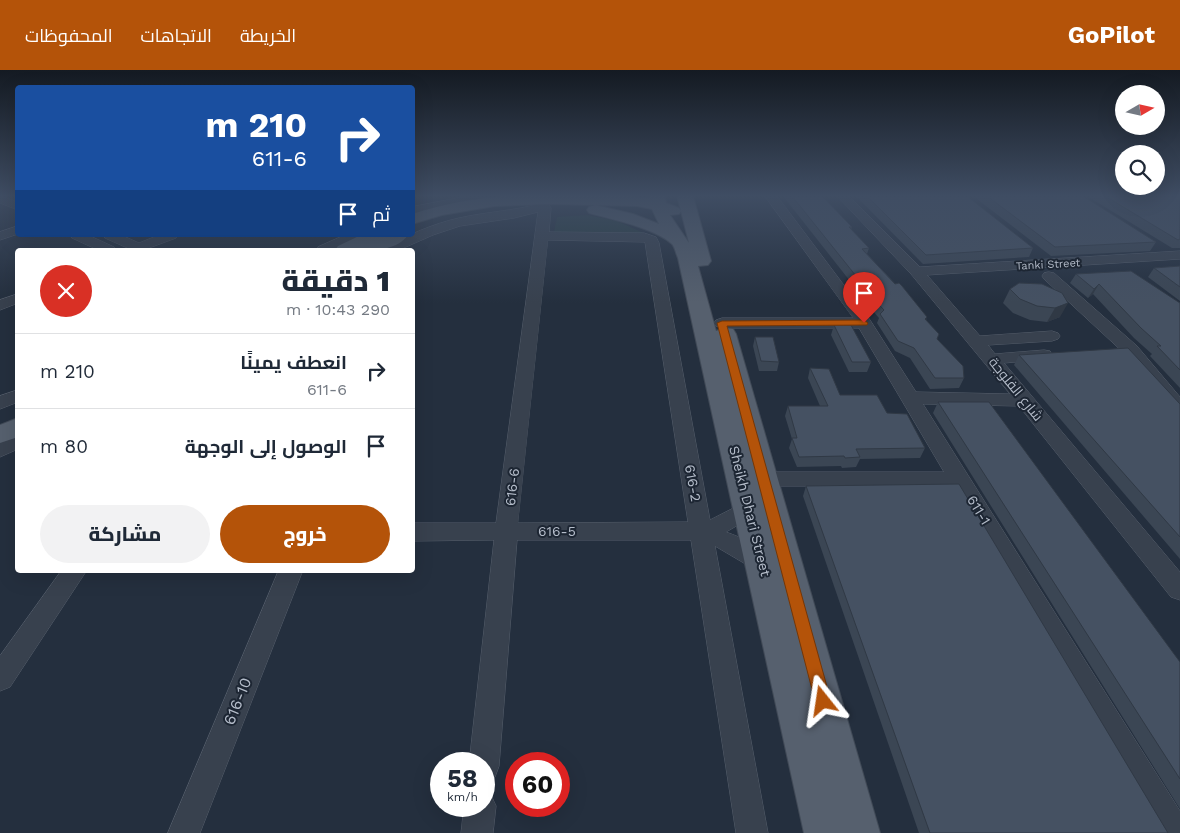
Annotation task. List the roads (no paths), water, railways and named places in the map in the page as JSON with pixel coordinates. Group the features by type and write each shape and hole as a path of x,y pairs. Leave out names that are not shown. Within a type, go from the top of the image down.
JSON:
{"main road":[{"path":"665,232 687,238"},
{"name":"Sheikh Dhari Street","path":"684,232 722,323 859,833"},
{"path":"348,248 371,237"},
{"path":"374,248 396,237"},
{"name":"Sheikh Dhari Street","path":"687,238 704,323 825,833"},
{"path":"0,417 15,410"},
{"path":"0,435 15,428"}],"street":[{"path":"0,236 13,232"},
{"path":"393,248 429,232"},
{"name":"616-6","path":"485,752 506,531 542,232"},
{"name":"611-1","path":"797,232 864,323 1175,833"},
{"name":"شارع الفلوجة","path":"877,232 921,277 992,359 1180,590"},
{"name":"616-2","path":"542,236 644,237 651,240 752,833"},
{"path":"82,237 105,248"},
{"path":"114,237 138,248"},
{"path":"142,248 167,237"},
{"path":"327,248 352,237"},
{"path":"1155,246 1175,255"},
{"path":"1035,252 1049,270 1173,391 1180,409"},
{"name":"Tanki Street","path":"1049,270 1175,255"},
{"name":"Tanki Street","path":"921,277 1049,270 1180,267"},
{"path":"0,305 15,299"},
{"path":"722,323 864,323"},
{"path":"976,341 1052,336"},
{"path":"1111,351 1131,350"},
{"path":"992,359 1061,354"},
{"path":"0,403 15,396"},
{"path":"911,398 1025,400"},
{"path":"0,450 15,442"},
{"path":"764,479 960,479"},
{"path":"702,531 728,522 749,508"},
{"path":"702,531 733,544 762,562"},
{"name":"616-5","path":"415,532 702,531"},
{"path":"0,678 73,573"},
{"name":"616-10","path":"184,833 290,573"},
{"path":"477,833 479,817"}]}
